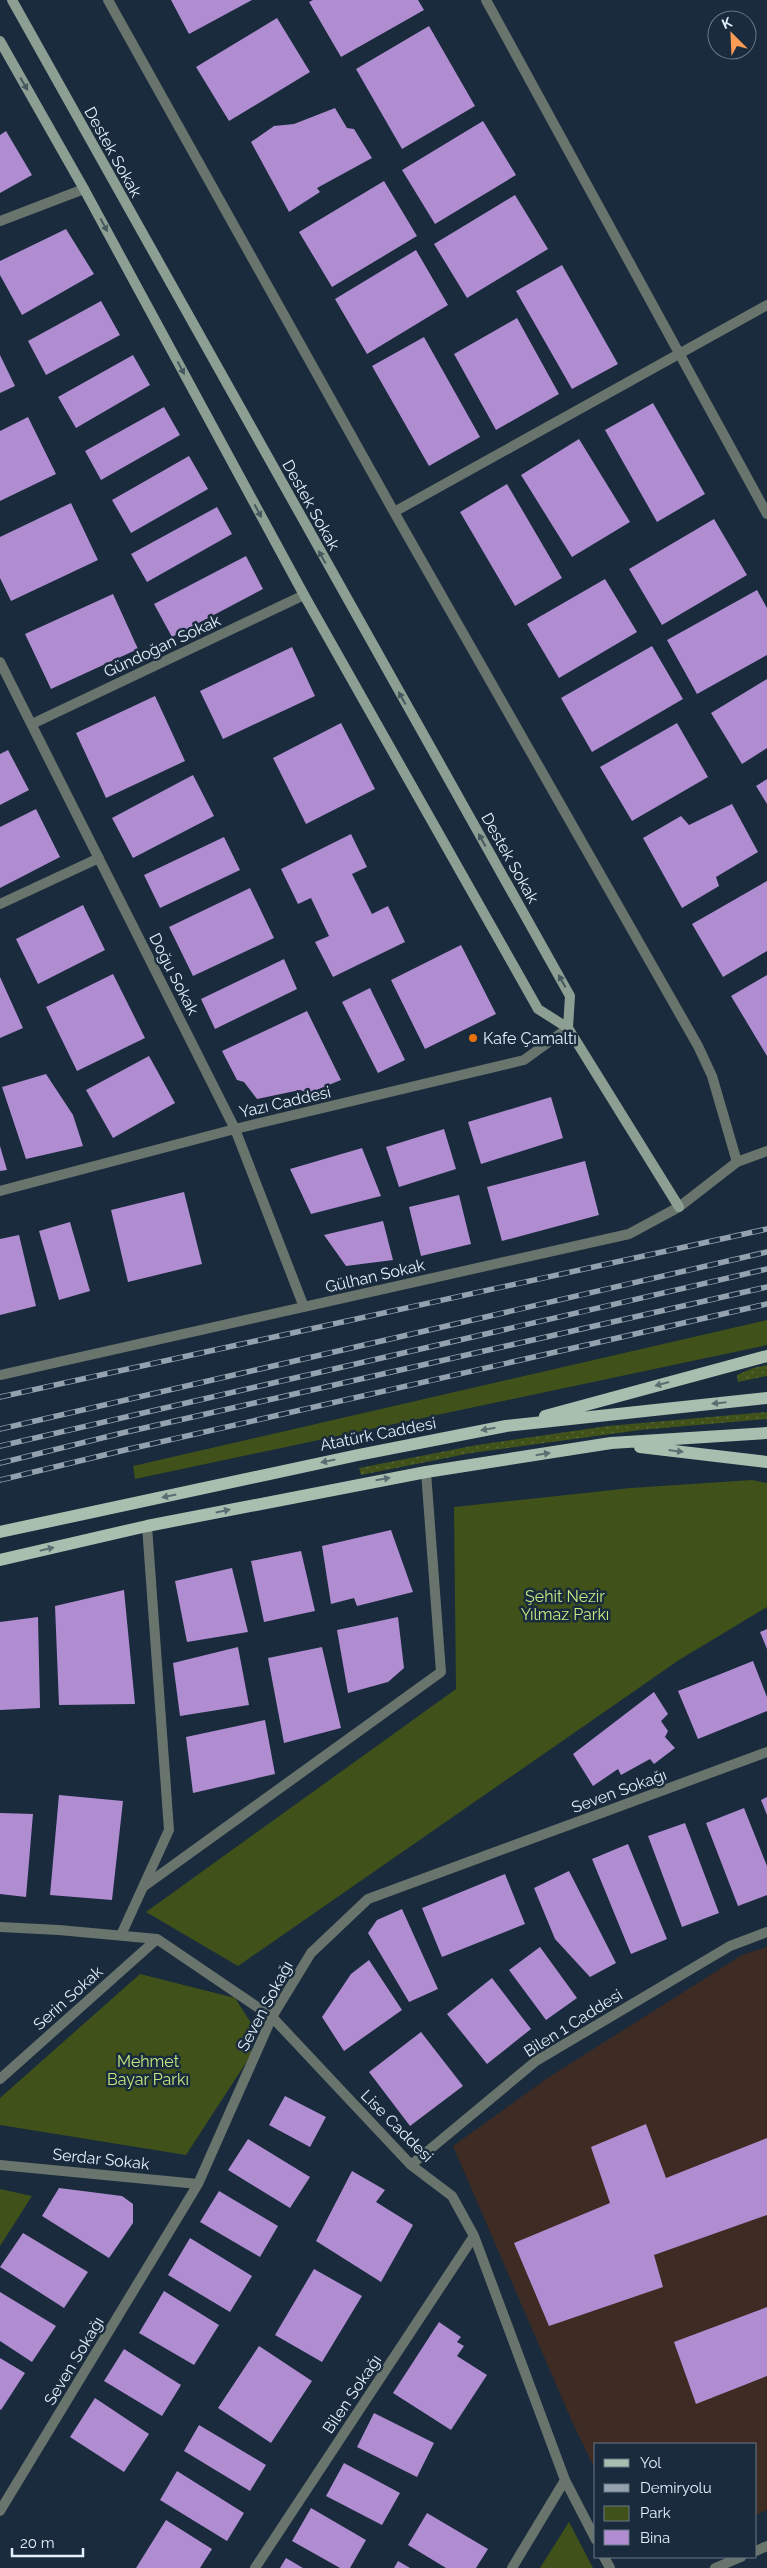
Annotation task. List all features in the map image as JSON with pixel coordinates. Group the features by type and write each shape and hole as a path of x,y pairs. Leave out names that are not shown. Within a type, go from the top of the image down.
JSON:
{"main road":[{"path":"506,1426 764,1356"},
{"name":"Atatürk Caddesi","path":"0,1532 358,1454 506,1426 767,1398"},
{"path":"0,1560 147,1526 426,1472 611,1443 767,1433"},
{"path":"611,1443 767,1462"}],"street":[{"name":"Destek Sokak","path":"12,0 570,996 568,1028"},
{"path":"108,0 394,512 698,1046 712,1076 737,1162"},
{"path":"486,0 767,514"},
{"path":"0,41 84,189 304,595 538,1009 568,1028 679,1207"},
{"path":"0,221 84,189"},
{"path":"394,512 767,305"},
{"name":"Gündoğan Sokak","path":"32,724 304,595"},
{"name":"Doğu Sokak","path":"0,662 235,1129 304,1307"},
{"path":"0,904 99,858"},
{"name":"Yazı Caddesi","path":"0,1191 235,1129 524,1060 568,1028"},
{"name":"Gülhan Sokak","path":"0,1375 628,1234 679,1207 737,1162 767,1151"},
{"path":"143,1887 441,1672 426,1472"},
{"path":"121,1936 169,1830 147,1526"},
{"name":"Seven Sokağı","path":"0,2512 198,2184 272,2017 311,1953 368,1899 767,1752"},
{"name":"Lise Caddesi","path":"0,1927 157,1939 272,2017 411,2165 452,2196 474,2236 566,2480 594,2536"},
{"name":"Bilen 1 Caddesi","path":"411,2165 536,2061 730,1946 767,1932"},
{"name":"Serin Sokak","path":"0,2079 157,1939"},
{"name":"Serdar Sokak","path":"0,2164 198,2184"},
{"name":"Bilen Sokağı","path":"255,2568 474,2236"},
{"path":"512,2568 566,2480"},
{"path":"715,2568 739,2558"}],"shaded area":[{"path":"767,1947 767,2510 757,2515 757,2443 594,2443 594,2467 574,2426 453,2146 546,2079 742,1955"}],"green space":[{"path":"767,1320 767,1345 135,1479 133,1466"},
{"path":"767,1365 767,1376 738,1382 737,1375 753,1368"},
{"path":"767,1412 767,1419 640,1430 471,1453 361,1475 359,1468 477,1445 608,1426"},
{"name":"Şehit Nezir Yılmaz Parkı","path":"752,1480 767,1483 767,1607 679,1660 238,1966 146,1912 456,1689 454,1507 631,1488"},
{"name":"Mehmet Bayar Parkı","path":"140,1974 235,1998 251,2023 251,2055 186,2155 0,2125 0,2098"},
{"path":"0,2189 32,2196 0,2246"},
{"path":"569,2522 593,2568 540,2568"}],"building":[{"path":"171,0 252,0 189,34"},
{"path":"313,0 418,0 424,10 341,57 309,2"},
{"path":"277,18 310,72 229,121 196,67"},
{"path":"429,26 475,106 402,149 356,69"},
{"path":"335,108 347,128 354,129 372,158 317,188 320,192 289,212 251,142 274,126 294,124"},
{"path":"483,121 516,175 435,224 402,170"},
{"path":"6,131 32,175 0,193 0,135"},
{"path":"384,181 417,236 332,287 299,232"},
{"path":"515,195 548,249 467,298 434,244"},
{"path":"66,229 94,274 22,315 0,275 0,261"},
{"path":"416,250 448,305 367,354 335,299"},
{"path":"562,265 618,364 572,389 516,291"},
{"path":"101,301 120,335 46,375 28,341"},
{"path":"517,318 559,394 496,430 454,354"},
{"path":"424,337 480,437 429,466 372,366"},
{"path":"0,355 15,386 0,393"},
{"path":"133,355 150,385 76,428 58,397"},
{"path":"653,403 705,494 657,522 605,430"},
{"path":"164,407 180,435 101,480 85,451"},
{"path":"28,417 56,474 0,501 0,431"},
{"path":"579,439 630,522 572,557 521,475"},
{"path":"189,456 208,489 131,533 112,500"},
{"path":"507,484 562,578 515,606 460,512"},
{"path":"71,503 98,560 11,601 0,578 0,537"},
{"path":"217,507 232,534 147,582 131,554"},
{"path":"714,519 747,575 662,625 629,569"},
{"path":"246,556 263,589 172,637 154,604"},
{"path":"605,579 637,632 559,678 527,624"},
{"path":"757,590 767,608 767,655 697,694 667,640"},
{"path":"113,594 138,649 51,689 25,634"},
{"path":"652,646 683,699 592,752 561,698"},
{"path":"292,647 315,696 223,739 200,691"},
{"path":"767,679 767,748 742,764 711,713"},
{"path":"155,696 185,761 106,798 76,733"},
{"path":"341,723 375,789 306,824 273,758"},
{"path":"677,723 708,777 632,821 600,767"},
{"path":"8,750 29,790 0,805 0,754"},
{"path":"193,775 214,816 133,858 112,818"},
{"path":"767,779 767,804 756,786"},
{"path":"732,804 758,852 716,877 719,886 682,908 643,838 681,816 689,825"},
{"path":"36,809 60,857 0,888 0,827"},
{"path":"351,834 367,867 352,874 372,914 388,906 405,942 333,977 315,942 329,936 311,898 298,904 281,869"},
{"path":"224,837 240,870 160,908 144,875"},
{"path":"767,881 767,951 723,977 692,924"},
{"path":"250,888 274,938 193,976 169,927"},
{"path":"83,905 105,950 38,984 16,939"},
{"path":"461,945 496,1014 425,1049 391,980"},
{"path":"284,959 297,989 215,1029 201,999"},
{"path":"113,974 145,1038 77,1071 46,1007"},
{"path":"767,975 767,1056 731,996"},
{"path":"0,977 23,1028 0,1038"},
{"path":"370,988 405,1060 378,1073 342,1002"},
{"path":"307,1011 341,1080 309,1093 300,1090 257,1099 244,1082 237,1080 222,1051"},
{"path":"149,1056 175,1103 113,1138 86,1090"},
{"path":"46,1074 73,1115 83,1146 26,1159 2,1087"},
{"path":"551,1097 563,1138 481,1164 468,1122"},
{"path":"444,1129 456,1169 399,1187 386,1147"},
{"path":"0,1146 7,1170 0,1171"},
{"path":"362,1148 381,1196 311,1214 290,1169"},
{"path":"585,1161 599,1215 502,1241 487,1187"},
{"path":"184,1192 202,1264 128,1282 111,1210"},
{"path":"459,1195 471,1244 421,1256 409,1207"},
{"path":"383,1221 393,1260 346,1266 324,1235"},
{"path":"70,1222 90,1291 59,1300 39,1231"},
{"path":"19,1235 36,1306 0,1315 0,1239"},
{"path":"391,1530 413,1592 357,1606 354,1598 331,1604 322,1546"},
{"path":"301,1551 315,1611 264,1622 251,1561"},
{"path":"232,1568 248,1632 187,1642 175,1581"},
{"path":"124,1590 135,1704 59,1705 55,1606"},
{"path":"38,1617 40,1708 0,1710 0,1622"},
{"path":"398,1617 404,1668 388,1682 348,1693 337,1630"},
{"path":"767,1629 767,1649 760,1632"},
{"path":"238,1647 249,1705 180,1716 173,1663"},
{"path":"322,1647 341,1728 284,1743 268,1658"},
{"path":"753,1661 767,1697 767,1711 698,1739 678,1691"},
{"path":"654,1692 668,1714 661,1721 668,1731 665,1737 675,1748 654,1764 650,1759 621,1775 618,1769 593,1786 573,1754"},
{"path":"265,1720 275,1774 193,1793 186,1737"},
{"path":"59,1795 123,1801 112,1900 50,1895"},
{"path":"767,1797 767,1815 761,1800"},
{"path":"744,1808 767,1866 767,1895 738,1906 706,1823"},
{"path":"0,1813 33,1814 26,1897 0,1894"},
{"path":"685,1823 719,1913 682,1927 648,1836"},
{"path":"628,1844 667,1939 631,1954 592,1859"},
{"path":"569,1871 616,1963 590,1977 555,1939 534,1888"},
{"path":"505,1874 525,1924 442,1957 422,1908"},
{"path":"402,1909 438,1989 409,2002 368,1933 377,1920"},
{"path":"540,1947 577,1998 546,2020 509,1970"},
{"path":"369,1960 402,2010 344,2051 322,2017 351,1974"},
{"path":"492,1978 531,2029 487,2064 447,2014"},
{"path":"421,2032 463,2086 410,2126 369,2072"},
{"path":"285,2096 326,2117 310,2147 269,2125"},
{"path":"646,2124 666,2178 767,2138 767,2215 654,2255 663,2287 549,2326 514,2243 610,2203 591,2147"},
{"path":"248,2139 310,2177 290,2208 228,2170"},
{"path":"352,2171 385,2190 376,2202 413,2225 381,2282 316,2241"},
{"path":"59,2188 122,2196 133,2204 133,2223 109,2258 42,2216"},
{"path":"219,2191 278,2226 260,2257 200,2222"},
{"path":"23,2233 88,2272 64,2308 0,2267"},
{"path":"190,2238 252,2276 230,2312 168,2275"},
{"path":"314,2269 362,2296 322,2362 275,2335"},
{"path":"164,2291 219,2325 194,2365 139,2333"},
{"path":"0,2292 56,2326 32,2362 0,2341"},
{"path":"767,2307 767,2376 696,2404 674,2342"},
{"path":"439,2322 461,2337 457,2342 464,2346 457,2356 487,2375 451,2430 393,2393"},
{"path":"259,2346 312,2381 271,2443 218,2408"},
{"path":"124,2349 181,2385 162,2416 104,2381"},
{"path":"0,2358 25,2373 1,2410 0,2409"},
{"path":"95,2398 149,2434 124,2472 70,2437"},
{"path":"374,2413 434,2443 417,2477 357,2447"},
{"path":"199,2425 266,2465 250,2491 184,2451"},
{"path":"344,2463 400,2493 382,2525 326,2496"},
{"path":"177,2471 244,2513 227,2541 160,2500"},
{"path":"311,2508 366,2540 350,2568 340,2568 292,2541"},
{"path":"427,2513 488,2549 476,2568 446,2568 408,2545"},
{"path":"166,2520 212,2549 200,2568 136,2568"},
{"path":"286,2558 303,2568 280,2568"},
{"path":"398,2561 410,2568 394,2568"}],"railway":[{"path":"0,1397 767,1229"},
{"path":"0,1429 767,1252"},
{"path":"0,1446 767,1269"},
{"path":"0,1463 122,1433 767,1287"},
{"path":"0,1480 767,1304"}],"place":[{"name":"Kafe Çamaltı","path":"473,1038"}]}
